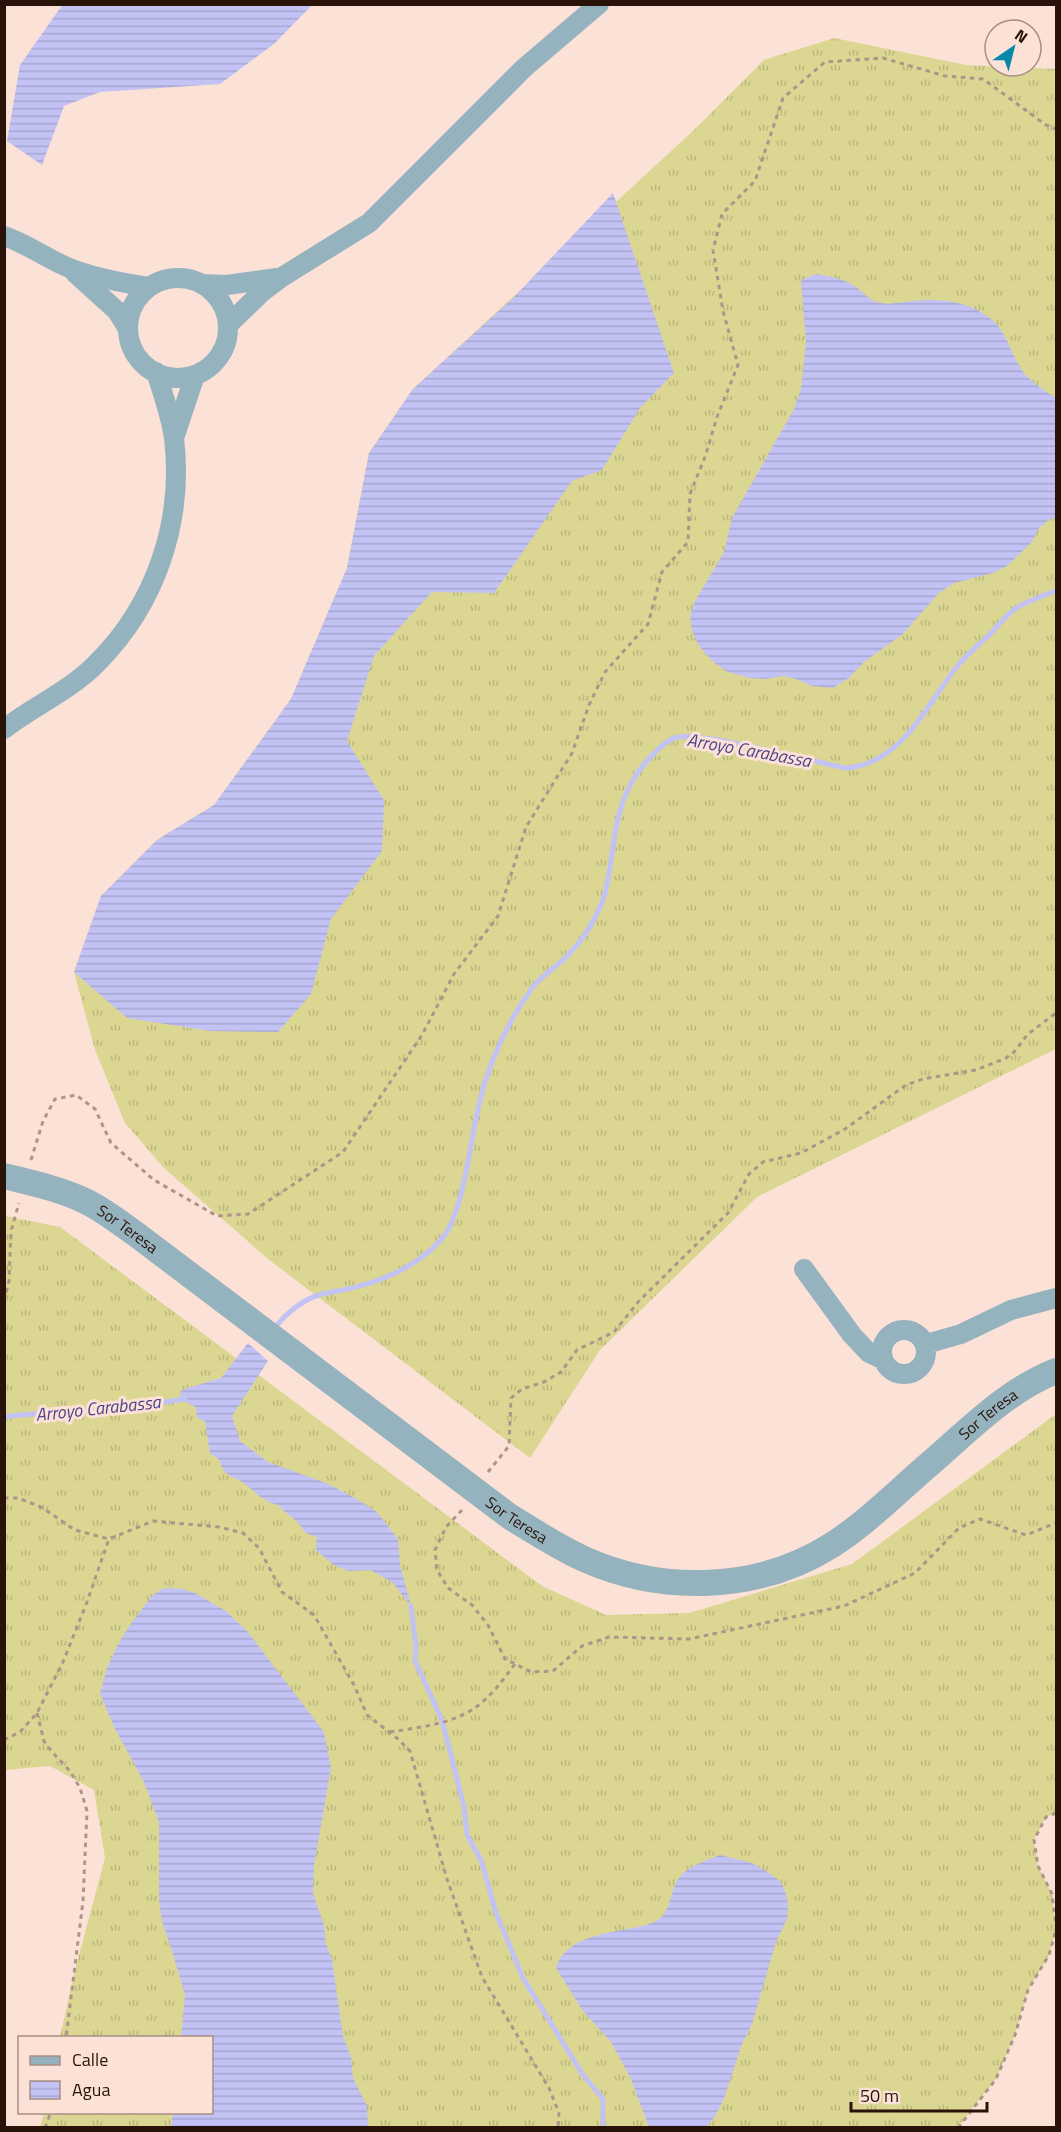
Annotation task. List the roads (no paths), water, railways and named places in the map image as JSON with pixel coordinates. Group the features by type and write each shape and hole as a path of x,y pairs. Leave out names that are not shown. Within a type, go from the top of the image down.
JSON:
{"street":[{"path":"228,325 282,277 369,223 524,68 599,4"},
{"path":"4,236 19,241 71,269 149,287"},
{"path":"71,269 117,311 128,329"},
{"path":"202,284 227,285 282,277"},
{"path":"175,278 189,279 202,284 215,294 225,309 228,325 226,341 220,356 209,367 195,375 175,377 156,372 136,355 130,343 128,329 130,313 137,299 149,287 161,281 175,278"},
{"path":"4,729 96,665 135,615 154,582 169,542 176,492 174,438 156,372"},
{"path":"174,438 195,375"},
{"name":"Sor Teresa","path":"4,1176 62,1191 87,1202 137,1234 509,1516 585,1559 650,1580 679,1584 735,1580 760,1575 806,1560 833,1544 866,1519 1005,1398 1038,1378 1056,1371"},
{"path":"804,1269 852,1335 869,1353 882,1359"},
{"path":"926,1344 961,1334 1011,1310 1056,1298"},
{"path":"896,1330 914,1331 926,1344 924,1362 919,1369 911,1373 894,1372 886,1367 882,1359 883,1342 896,1330"}],"water":[{"path":"63,4 312,5 274,44 220,84 100,92 64,106 42,165 7,141 20,65"},
{"path":"613,193 674,373 640,408 602,470 572,481 494,593 432,592 374,656 347,741 384,800 382,851 331,919 311,994 278,1032 210,1031 127,1018 74,972 101,896 157,840 214,805 291,699 347,568 369,453 413,389 514,297"},
{"path":"816,274 847,282 872,300 881,303 933,300 954,302 973,308 997,325 1024,373 1056,398 1056,518 1050,519 1039,528 1032,542 1007,566 993,573 954,583 939,593 903,634 864,662 849,678 833,688 812,686 783,676 766,679 749,678 728,672 713,662 699,646 692,631 690,616 695,601 724,552 732,518 794,409 801,389 806,343 801,280"},
{"path":"248,1343 268,1361 232,1416 240,1441 268,1462 326,1483 377,1512 398,1539 400,1565 411,1606 392,1582 371,1570 348,1571 334,1565 316,1550 317,1537 305,1532 298,1522 279,1505 264,1499 227,1473 219,1459 210,1454 205,1421 197,1418 196,1407 180,1399 181,1390 221,1378"},
{"path":"162,1589 182,1589 195,1593 226,1611 247,1631 324,1732 331,1768 314,1866 313,1893 332,1959 343,2036 351,2057 353,2078 367,2106 368,2127 171,2127 173,2114 213,2114 213,2036 181,2036 185,1995 162,1921 159,1900 159,1822 143,1780 115,1729 100,1694 107,1668 117,1646 152,1596"},
{"path":"720,1855 752,1863 781,1882 788,1904 787,1919 776,1942 752,2024 742,2044 724,2099 714,2118 706,2127 649,2127 630,2077 611,2042 583,2011 556,1968 562,1956 572,1946 584,1940 597,1935 640,1927 658,1920 666,1910 677,1881 685,1871"}],"waterway":[{"name":"Arroyo Carabassa","path":"274,1329 283,1318 308,1299 371,1283 407,1267 429,1252 446,1233 460,1198 485,1081 499,1045 533,987 564,959 584,936 592,922 606,892 617,825 629,786 646,762 659,749 674,738 686,736 756,747 845,768 865,764 882,756 898,744 924,713 959,664 1009,614 1024,604 1056,591"},
{"name":"Arroyo Carabassa","path":"4,1417 112,1409 185,1399"},
{"path":"411,1606 416,1647 415,1661 442,1720 464,1807 467,1835 481,1860 496,1913 523,1978 583,2075 603,2099 603,2128"}]}
